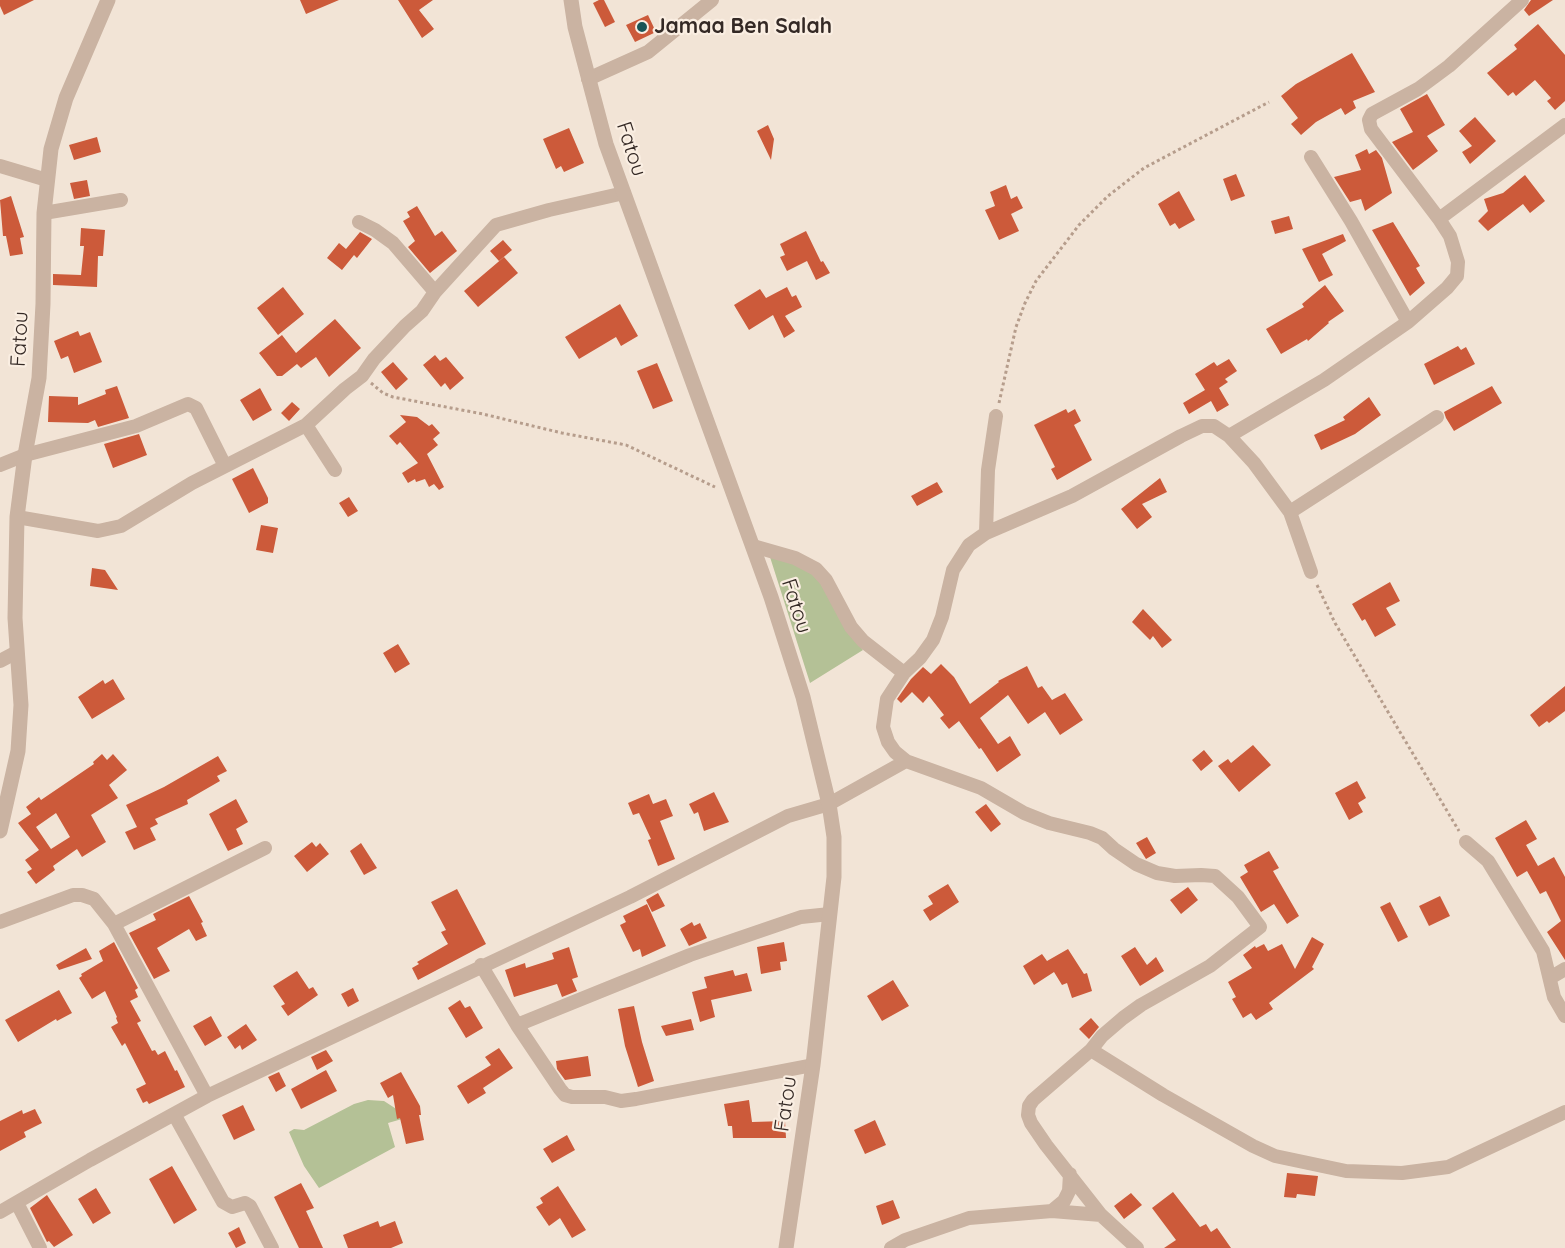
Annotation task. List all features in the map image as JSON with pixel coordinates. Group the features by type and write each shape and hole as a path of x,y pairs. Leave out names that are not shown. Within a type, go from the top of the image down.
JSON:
{"street":[{"name":"Fatou","path":"0,831 18,751 21,705 15,618 17,517 39,378 44,213 51,149 66,98 108,0"},
{"name":"Fatou","path":"571,0 588,79 606,144 753,546 803,697 829,804 834,837 834,877 813,1065 786,1248"},
{"path":"588,79 648,52 712,0"},
{"path":"1228,436 1324,380 1408,322 1447,288 1457,276 1458,262 1450,236 1371,129 1371,114 1418,89 1449,66 1522,0"},
{"path":"1439,219 1565,125"},
{"path":"1311,157 1351,221 1408,322"},
{"path":"0,166 47,180"},
{"path":"17,517 98,531 121,526 192,483 306,425 362,376 374,359 422,310 435,292 496,225 624,193"},
{"path":"44,213 121,200"},
{"path":"359,222 393,243 435,292"},
{"path":"0,465 25,455 136,426 188,404 196,408 225,466"},
{"path":"986,533 988,470 996,416"},
{"path":"1290,512 1437,417"},
{"path":"306,425 335,470"},
{"path":"1137,1248 1101,1215 1046,1145 1031,1123 1028,1115 1029,1106 1053,1081 1091,1050 1102,1036 1141,1005 1210,966 1260,927 1238,897 1215,876 1175,876 1157,873 1136,864 1102,838 1049,823 1024,813 981,788 906,761 888,742 883,727 887,699 903,673 920,658 933,640 942,617 953,570 969,545 986,533 1072,496 1202,426 1214,426 1228,436 1254,463 1290,512 1311,572"},
{"path":"753,546 795,558 816,569 826,580 851,627 903,673"},
{"path":"0,661 17,652"},
{"path":"0,1212 207,1096 692,867 788,816 829,804 906,761"},
{"path":"1466,842 1488,861 1544,951 1554,997 1565,1016"},
{"path":"114,924 265,848"},
{"path":"0,922 73,895 94,899 114,924 207,1096"},
{"path":"517,1025 690,955 801,917 830,914"},
{"path":"481,965 517,1025 560,1089 572,1097 604,1097 621,1101 813,1065"},
{"path":"1550,978 1565,969"},
{"path":"1091,1050 1163,1095 1275,1156 1346,1171 1402,1173 1448,1167 1565,1112"},
{"path":"174,1114 223,1202 232,1207 245,1203 250,1206 272,1248"},
{"path":"1052,1211 1064,1201 1069,1191 1070,1174"},
{"path":"17,1203 40,1248"},
{"path":"891,1248 905,1240 969,1218 1052,1211 1101,1215"}],"path":[{"path":"996,416 1016,327 1025,303 1036,281 1079,225 1108,196 1144,168 1269,102"},
{"path":"362,376 393,398 483,414 573,436 626,445 735,496"},
{"path":"1311,572 1335,623 1466,842"}],"green space":[{"path":"771,554 815,573 840,619 863,650 810,683 770,557"},
{"path":"368,1100 384,1101 401,1112 402,1119 388,1123 395,1147 319,1188 304,1166 289,1132 294,1129 304,1130 354,1104"}],"building":[{"path":"0,0 34,0 4,15"},
{"path":"300,0 339,0 306,14"},
{"path":"398,0 433,0 419,10 434,29 422,38"},
{"path":"604,0 615,22 605,27 593,3"},
{"path":"1531,0 1553,0 1529,16 1524,10"},
{"name":"Jamaa Ben Salah","path":"648,15 656,32 635,42 626,25"},
{"path":"1538,24 1565,55 1565,101 1555,110 1547,101 1551,98 1535,80 1516,96 1513,92 1508,96 1487,73 1517,49 1514,45"},
{"path":"1352,53 1375,92 1353,101 1356,108 1345,115 1341,108 1316,122 1301,135 1291,124 1298,118 1281,96 1296,84"},
{"path":"1427,94 1445,125 1427,136 1438,151 1413,170 1392,142 1413,132 1400,109"},
{"path":"1475,117 1496,141 1470,164 1462,152 1472,146 1459,131"},
{"path":"768,125 774,139 771,160 757,131"},
{"path":"569,128 584,163 564,172 561,166 556,169 543,139"},
{"path":"97,137 101,152 74,160 69,145"},
{"path":"1367,149 1369,154 1376,150 1382,158 1392,193 1365,211 1361,199 1350,202 1334,177 1361,170 1355,155"},
{"path":"1236,174 1245,196 1231,201 1223,179"},
{"path":"1525,175 1545,201 1530,213 1523,204 1488,231 1478,221 1488,211 1484,199 1503,193"},
{"path":"87,180 90,196 74,199 70,183"},
{"path":"1006,185 1011,199 1017,196 1023,208 1011,214 1019,231 999,240 985,210 995,206 990,192"},
{"path":"1179,191 1195,220 1179,229 1175,223 1170,226 1158,204"},
{"path":"11,196 24,237 20,238 23,254 10,256 6,236 3,236 0,200"},
{"path":"417,206 435,236 442,231 457,251 430,273 408,247 415,241 403,221 410,217 407,212"},
{"path":"1289,216 1293,229 1275,234 1271,221"},
{"path":"1393,222 1420,266 1416,268 1425,283 1410,296 1372,230"},
{"path":"81,228 105,230 103,256 98,256 97,287 53,285 53,274 81,275 84,246 80,246"},
{"path":"806,231 821,262 823,261 830,273 816,280 807,261 787,271 780,257 785,255 780,244"},
{"path":"360,232 372,239 357,258 354,255 342,270 327,258 339,243 346,249"},
{"path":"1343,234 1346,241 1322,254 1333,275 1319,282 1302,249"},
{"path":"503,240 512,250 499,261 490,251"},
{"path":"504,257 518,273 478,307 464,291"},
{"path":"1325,285 1344,311 1308,341 1307,339 1281,354 1266,329 1304,307 1302,304"},
{"path":"283,287 304,314 278,335 257,308"},
{"path":"787,287 792,297 796,295 802,307 785,316 795,331 784,338 773,315 749,330 734,305 760,289 766,298"},
{"path":"620,304 638,336 621,346 616,337 579,359 565,337"},
{"path":"335,319 361,348 329,377 316,357 301,368 297,364 282,376 277,376 259,353 282,335 296,353"},
{"path":"78,331 80,336 90,332 102,362 74,373 68,356 61,359 54,341"},
{"path":"1458,346 1461,350 1466,347 1475,364 1434,385 1424,364"},
{"path":"435,355 440,361 446,357 464,378 450,390 445,383 441,387 423,365"},
{"path":"1229,359 1237,371 1225,379 1228,382 1219,388 1229,405 1217,412 1211,401 1189,414 1183,403 1205,390 1195,374 1214,362 1217,366"},
{"path":"393,362 408,379 396,390 381,372"},
{"path":"657,363 673,401 653,409 637,371"},
{"path":"117,386 129,418 98,427 95,420 88,423 48,422 49,396 78,397 78,405 106,394 105,390"},
{"path":"1492,386 1502,403 1454,431 1444,412"},
{"path":"260,388 272,410 253,421 240,400"},
{"path":"1369,397 1381,415 1355,434 1321,450 1314,435 1345,420 1343,417"},
{"path":"292,402 300,409 289,421 281,413"},
{"path":"1066,409 1068,413 1075,409 1081,421 1074,425 1092,460 1057,480 1051,469 1055,467 1034,425"},
{"path":"400,415 417,417 429,426 432,424 440,433 433,439 438,445 427,454 444,487 439,490 434,484 429,487 425,479 416,482 415,479 408,483 402,473 418,463 400,442 397,445 389,436 406,422"},
{"path":"139,434 147,455 113,468 104,444"},
{"path":"253,468 268,498 268,503 249,513 232,479"},
{"path":"1160,478 1167,492 1142,504 1152,517 1137,529 1121,509"},
{"path":"937,482 943,492 917,506 911,496"},
{"path":"349,497 358,511 348,517 339,503"},
{"path":"261,525 278,528 273,553 256,550"},
{"path":"92,568 105,570 118,590 90,586"},
{"path":"1390,582 1400,601 1386,608 1396,625 1375,637 1365,619 1362,621 1352,604"},
{"path":"1143,609 1172,640 1162,648 1153,636 1150,640 1132,622"},
{"path":"398,644 410,664 395,673 383,653"},
{"path":"941,664 954,677 970,704 998,681 1027,666 1038,688 1042,686 1052,700 1065,693 1083,720 1060,735 1045,712 1028,724 1008,695 980,718 998,744 1010,736 1021,755 997,772 959,721 949,729 940,718 944,715 929,696 923,703 912,692 901,703 897,699 923,667 931,674"},
{"path":"113,679 125,699 92,719 78,697 103,680 105,684"},
{"path":"1565,686 1565,711 1549,723 1547,721 1539,727 1530,715"},
{"path":"1253,745 1271,765 1239,792 1218,766 1228,759 1231,763"},
{"path":"1204,750 1213,761 1201,771 1192,760"},
{"path":"102,754 107,760 113,754 127,770 109,785 118,798 91,815 106,842 82,857 77,849 53,866 55,870 36,884 27,872 32,869 25,860 39,850 18,823 31,814 26,807 39,797 41,800 94,764 93,762","holes":["56,813 70,837 51,849 36,827"]},
{"path":"218,756 227,771 217,776 220,781 187,800 188,804 155,819 158,824 150,828 156,840 134,850 125,832 137,827 126,805 164,787"},
{"path":"1357,781 1366,798 1358,803 1363,812 1349,820 1335,793"},
{"path":"714,792 729,822 704,831 698,812 694,814 689,804"},
{"path":"649,794 653,804 666,799 673,816 660,821 675,859 658,866 648,840 651,839 639,813 633,815 628,803"},
{"path":"236,799 248,822 236,829 243,844 228,851 209,814"},
{"path":"986,804 1001,824 991,832 975,812"},
{"path":"1526,820 1537,839 1526,845 1538,866 1554,857 1565,877 1565,960 1547,932 1561,921 1546,891 1540,894 1527,871 1517,877 1495,838"},
{"path":"1147,837 1156,853 1146,859 1136,843"},
{"path":"312,842 316,847 320,843 329,854 307,872 294,856"},
{"path":"361,843 377,868 364,875 350,851"},
{"path":"1269,851 1279,868 1273,871 1299,916 1287,924 1274,904 1261,912 1240,877 1248,872 1244,865"},
{"path":"948,884 959,902 930,921 923,910 933,904 928,896"},
{"path":"1188,887 1198,900 1181,914 1170,900"},
{"path":"457,889 486,944 418,980 412,968 419,964 417,962 448,944 441,932 446,930 431,902"},
{"path":"658,893 665,906 652,912 646,900"},
{"path":"189,896 203,922 201,923 207,936 196,941 189,929 157,948 170,971 154,979 129,933 156,920 153,914"},
{"path":"1440,896 1450,916 1429,926 1419,906"},
{"path":"1390,902 1408,937 1398,942 1380,907"},
{"path":"647,904 666,946 642,957 640,949 633,952 620,925 626,922 623,916"},
{"path":"692,922 694,926 700,923 707,938 689,946 680,929"},
{"path":"1312,937 1324,944 1312,967 1314,969 1269,1003 1273,1009 1256,1020 1251,1013 1243,1018 1232,999 1236,997 1228,982 1252,968 1243,955 1255,946 1256,948 1264,944 1268,951 1282,944 1295,969"},
{"path":"114,942 138,988 135,990 138,997 130,1001 141,1021 137,1023 152,1051 155,1050 158,1055 165,1051 185,1087 149,1104 147,1101 143,1103 136,1089 146,1084 125,1043 122,1046 111,1027 118,1023 117,1017 105,991 92,999 79,978 81,974 103,961 99,951"},
{"path":"784,942 787,961 780,962 781,970 761,974 757,947"},
{"path":"569,947 578,977 572,979 577,991 562,997 557,984 514,997 505,970 525,963 526,968 554,959 552,953"},
{"path":"1135,947 1147,965 1156,957 1164,971 1140,986 1121,956"},
{"path":"86,948 92,959 59,970 56,965"},
{"path":"1068,949 1084,974 1087,973 1092,991 1072,998 1067,983 1062,985 1054,972 1034,985 1023,966 1042,954 1047,961"},
{"path":"733,970 735,976 747,973 752,991 711,1000 715,1017 700,1022 692,992 707,988 704,977"},
{"path":"297,971 309,989 313,987 318,995 288,1016 281,1006 285,1004 273,986"},
{"path":"893,980 909,1006 882,1021 867,996"},
{"path":"353,988 359,1001 348,1007 341,994"},
{"path":"59,990 72,1013 57,1021 56,1019 18,1042 5,1020"},
{"path":"460,1000 465,1008 470,1006 483,1028 466,1038 448,1008"},
{"path":"634,1006 654,1081 638,1087 625,1046 618,1009"},
{"path":"211,1016 222,1036 205,1046 193,1026"},
{"path":"1091,1018 1099,1027 1089,1039 1079,1029"},
{"path":"691,1019 694,1030 666,1036 661,1026"},
{"path":"246,1024 257,1040 242,1050 240,1045 235,1049 227,1037"},
{"path":"499,1048 513,1068 483,1088 486,1093 468,1104 457,1086 491,1065 485,1057"},
{"path":"326,1050 333,1061 317,1070 311,1057"},
{"path":"588,1056 591,1076 565,1080 557,1069 556,1061"},
{"path":"326,1070 337,1091 301,1109 291,1089"},
{"path":"279,1072 286,1086 276,1092 268,1077"},
{"path":"401,1072 420,1106 421,1115 419,1115 424,1140 406,1144 400,1118 397,1119 393,1095 388,1098 380,1083"},
{"path":"749,1100 752,1122 785,1121 786,1138 733,1138 732,1126 728,1126 724,1104"},
{"path":"243,1105 255,1130 234,1140 222,1115"},
{"path":"35,1109 42,1123 24,1132 26,1137 0,1151 0,1121 22,1110 23,1114"},
{"path":"875,1120 886,1145 865,1154 854,1130"},
{"path":"567,1135 575,1150 552,1163 543,1149"},
{"path":"172,1166 197,1210 174,1224 149,1179"},
{"path":"1287,1173 1318,1176 1315,1196 1297,1194 1296,1198 1284,1197"},
{"path":"301,1183 314,1208 306,1211 323,1248 299,1248 274,1197"},
{"path":"558,1186 586,1230 572,1238 560,1218 549,1226 536,1207 543,1203 540,1198"},
{"path":"96,1188 111,1213 93,1224 78,1199"},
{"path":"1173,1192 1200,1227 1206,1224 1211,1232 1217,1228 1231,1248 1164,1248 1176,1240 1152,1208"},
{"path":"1131,1193 1142,1205 1124,1219 1114,1206"},
{"path":"47,1195 73,1235 54,1247 49,1241 47,1242 30,1208"},
{"path":"893,1200 900,1218 882,1225 876,1206"},
{"path":"378,1221 380,1227 395,1221 403,1243 391,1248 348,1248 343,1235"},
{"path":"239,1227 246,1243 236,1248 228,1233"}],"place":[{"name":"Jamaa Ben Salah","path":"642,27"}]}
